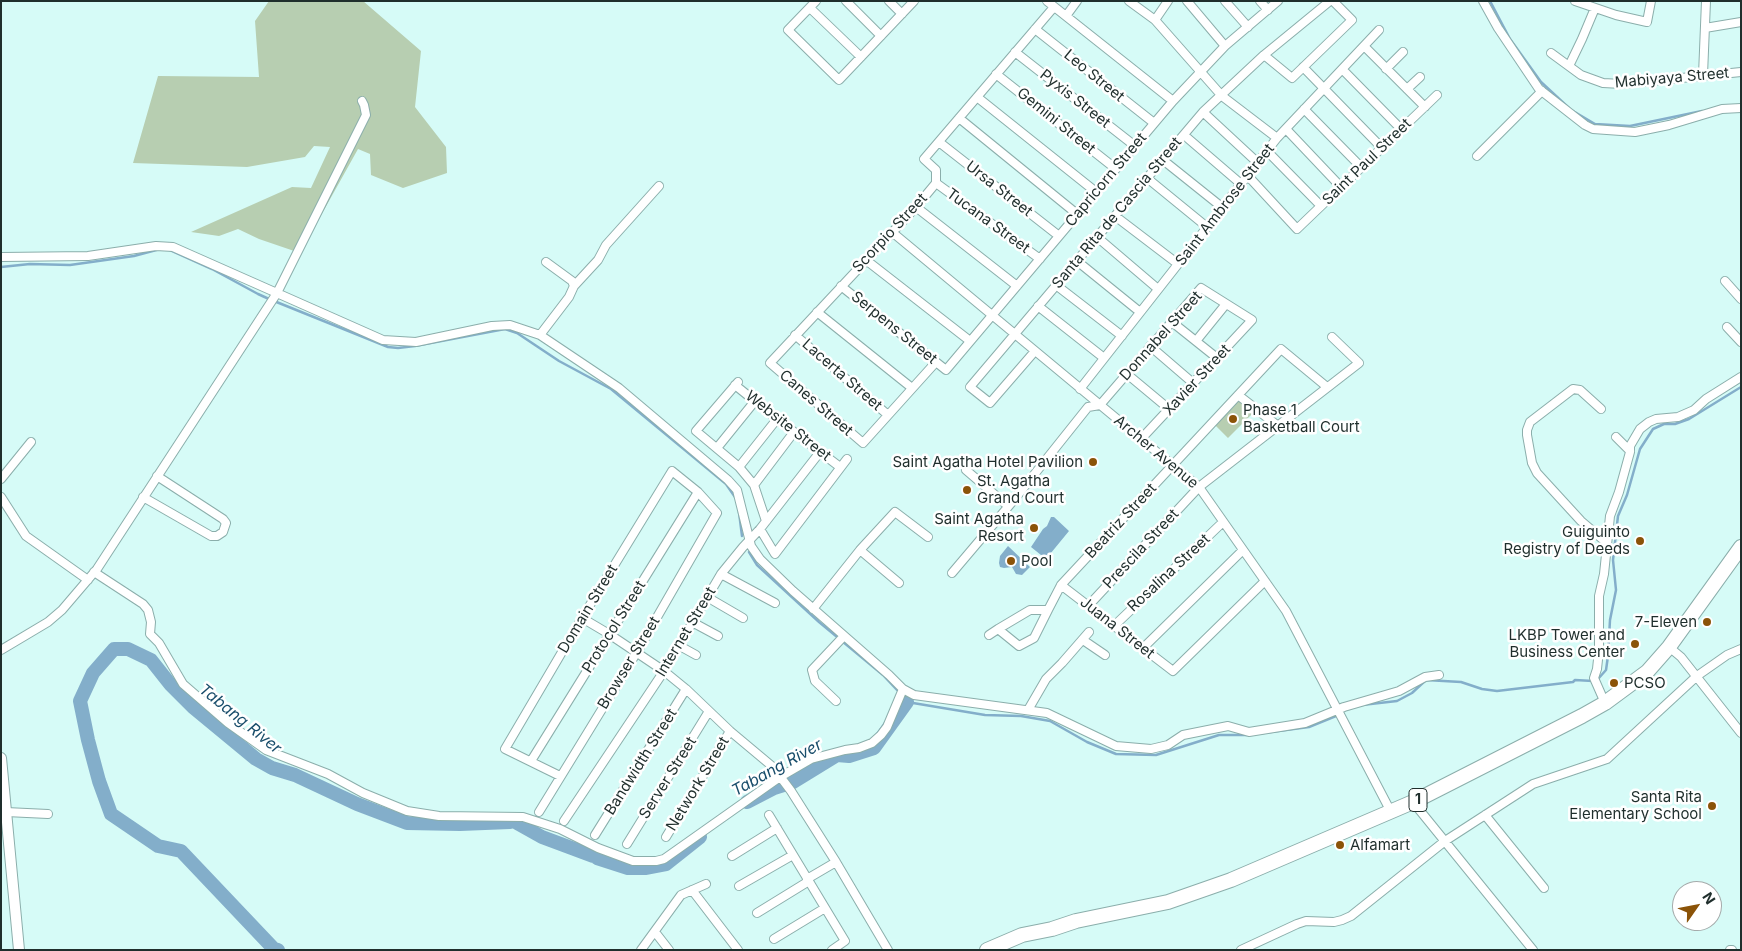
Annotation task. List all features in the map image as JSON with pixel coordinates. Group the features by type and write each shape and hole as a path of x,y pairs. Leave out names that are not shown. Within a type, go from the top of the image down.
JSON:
{"highway":[{"name":"1","path":"987,950 1022,935 1052,929 1076,921 1168,902 1231,880 1413,802 1605,703 1638,680 1669,648 1741,547"}],"street":[{"path":"816,1 788,30 839,80 914,1"},
{"path":"846,1 881,36"},
{"path":"889,1 902,14"},
{"path":"1047,1 1173,101"},
{"path":"1066,16 1077,1"},
{"path":"1129,1 1155,20 1222,96 1277,138"},
{"path":"1155,20 1168,1"},
{"path":"1187,1 1226,46"},
{"path":"1225,1 1248,27"},
{"path":"1260,1 1268,10"},
{"name":"Capricorn Street","path":"946,370 1173,101 1226,46 1278,1"},
{"path":"1264,55 1292,78 1352,20 1331,1"},
{"name":"Santa Rita de Cascia Street","path":"1035,350 990,403 970,387 1203,112 1264,55 1331,1"},
{"path":"1483,1 1539,89 1585,125 1593,129 1635,132 1669,125 1722,109 1741,108"},
{"path":"1575,1 1646,22 1651,1"},
{"path":"1703,74 1706,1"},
{"name":"Scorpio Street","path":"770,363 916,207 936,183 936,170 924,159 1054,7"},
{"path":"810,8 861,57"},
{"path":"1569,66 1582,40 1594,8"},
{"path":"1705,28 1741,22"},
{"name":"Leo Street","path":"1035,29 1154,123"},
{"name":"Saint Ambrose Street","path":"1080,389 1277,138 1379,30"},
{"path":"1364,46 1425,107"},
{"name":"Pyxis Street","path":"1015,52 1135,146"},
{"path":"1386,69 1403,52"},
{"name":"Mabiyaya Street","path":"1551,53 1581,75 1603,83 1622,84 1667,80 1703,74 1741,72"},
{"path":"1303,67 1382,148"},
{"path":"1342,69 1401,129"},
{"name":"Gemini Street","path":"996,74 1116,169"},
{"path":"1406,89 1420,77"},
{"path":"1477,156 1542,92"},
{"name":"Saint Paul Street","path":"1248,176 1297,229 1438,95"},
{"path":"977,97 1096,192"},
{"path":"1,650 48,622 62,610 94,572 277,293 366,115 362,101"},
{"path":"1304,109 1361,168"},
{"path":"1203,112 1258,163"},
{"path":"959,118 1077,214"},
{"path":"1286,129 1341,187"},
{"path":"1184,135 1241,184"},
{"name":"Ursa Street","path":"939,142 1059,236"},
{"path":"1267,151 1321,206"},
{"path":"1163,160 1223,208"},
{"path":"1147,178 1207,227"},
{"name":"Tucana Street","path":"936,183 1040,258"},
{"path":"540,335 569,297 574,286 598,260 606,245 659,186"},
{"path":"916,207 1017,286"},
{"path":"1115,216 1178,264"},
{"name":"Archer Avenue","path":"892,232 1199,487 1286,611 1391,812"},
{"path":"1096,237 1158,289"},
{"path":"1,256 88,256 156,246 173,247 383,340 416,342 492,326 510,325 540,335 619,388 728,480 737,490 751,546 767,567 813,609 842,639 889,674 903,689 914,695 1047,713 1116,746 1144,749 1168,745 1183,735 1228,726 1249,732 1306,723 1365,700 1399,691 1425,677 1440,675"},
{"path":"866,260 970,341"},
{"path":"1077,261 1140,312"},
{"path":"546,262 572,281 574,286"},
{"path":"1724,281 1741,299"},
{"path":"1056,285 1122,336"},
{"name":"Serpens Street","path":"841,286 946,370"},
{"name":"Donnabel Street","path":"952,573 1088,407 1100,405 1202,288 1252,320"},
{"path":"1196,341 1226,304"},
{"path":"1038,306 1104,358"},
{"path":"817,312 912,388"},
{"name":"Xavier Street","path":"1141,439 1252,320"},
{"path":"1172,322 1217,358"},
{"path":"1727,327 1741,342"},
{"name":"Lacerta Street","path":"795,335 888,415"},
{"name":"Prescila Street","path":"1089,605 1199,487 1359,363 1332,337"},
{"path":"1150,346 1193,383"},
{"name":"Beatriz Street","path":"998,629 1019,646 1034,638 1061,585 1281,349 1328,387"},
{"path":"888,415 936,362"},
{"name":"Canes Street","path":"770,363 863,443 888,415"},
{"path":"1127,374 1169,409"},
{"path":"1605,703 1595,681 1599,650 1599,596 1604,574 1610,516 1619,492 1630,446 1640,429 1649,422 1656,419 1678,417 1694,410 1706,399 1741,377"},
{"name":"Website Street","path":"717,448 696,430 736,384 777,419 840,467"},
{"path":"1601,410 1580,390 1573,388 1530,422 1526,435 1532,463 1537,473 1581,521 1606,543"},
{"path":"1238,395 1278,426"},
{"path":"755,401 717,448 739,467 754,485 766,521"},
{"path":"739,467 777,419"},
{"path":"754,485 794,432"},
{"path":"1616,437 1630,451"},
{"path":"1,479 31,442"},
{"name":"Internet Street","path":"564,821 664,670 722,574 820,452"},
{"path":"760,529 775,554 847,459"},
{"path":"966,470 1008,506"},
{"name":"Domain Street","path":"531,761 505,749 672,471 698,492"},
{"path":"143,497 211,536 217,536 223,532 226,523 222,518 157,476"},
{"name":"Browser Street","path":"540,812 560,776 637,652 717,513 698,492"},
{"name":"Protocol Street","path":"531,761 698,492"},
{"path":"1,496 26,536 88,580"},
{"path":"813,609 860,550 895,512 928,537"},
{"name":"Rosalina Street","path":"1115,625 1224,522"},
{"path":"860,550 899,583"},
{"path":"1143,648 1243,550"},
{"path":"94,572 143,604 148,610 151,622 150,634 159,643 183,684 228,723 266,750 328,774 363,793 407,810 439,816 523,817 560,829 598,848 633,861 664,859 811,759 859,748 872,743 882,736 903,689"},
{"path":"722,574 775,604"},
{"name":"Juana Street","path":"1061,585 1173,671 1265,581"},
{"path":"707,597 743,618"},
{"path":"989,635 1030,610 1048,610"},
{"path":"582,618 664,670 730,731 773,767 791,791 836,862 888,950"},
{"path":"692,622 718,636"},
{"path":"1028,710 1046,679 1089,632"},
{"path":"836,701 815,680 812,670 842,639"},
{"path":"1083,640 1104,655"},
{"path":"678,645 696,655"},
{"path":"1669,648 1681,657 1741,733"},
{"path":"1241,950 1306,921 1334,922 1347,918 1368,904 1445,841 1533,784 1606,759 1697,676 1727,655 1741,649"},
{"name":"Bandwidth Street","path":"595,835 686,689"},
{"name":"Server Street","path":"627,844 709,711"},
{"name":"Network Street","path":"666,838 730,731"},
{"path":"1,758 19,950"},
{"path":"531,761 560,776"},
{"path":"1413,802 1533,950"},
{"path":"6,812 48,814"},
{"path":"769,815 845,941 832,950"},
{"path":"1485,815 1544,888"},
{"path":"732,856 777,828"},
{"path":"739,886 793,855"},
{"path":"757,913 836,862"},
{"path":"641,950 681,895 706,884"},
{"path":"692,890 738,950"},
{"path":"774,939 825,908"},
{"path":"655,932 669,950"}],"green space":[{"path":"269,1 363,1 421,51 415,107 446,147 447,173 403,188 371,175 370,154 358,149 300,253 259,239 238,229 219,236 191,232 292,187 311,188 330,147 314,146 305,157 247,167 133,163 158,76 259,77 255,21"},
{"name":"Phase 1 Basketball Court","path":"1238,400 1252,414 1228,438 1214,424"}],"water":[{"path":"1051,517 1054,517 1069,531 1046,559 1031,547 1047,526"},
{"name":"Pool","path":"1008,546 1030,567 1022,575 1016,574 1012,567 1000,567 1000,556"}],"waterway":[{"path":"1490,1 1510,39 1541,82 1569,108"},
{"path":"1573,111 1595,124 1630,126 1702,111"},
{"path":"1,267 30,264 70,265 134,256 160,249"},
{"path":"170,250 212,269 269,299"},
{"path":"274,301 388,347 415,346 505,329 517,333 559,361 611,389 726,484 737,500"},
{"path":"1598,679 1606,670 1608,656 1610,620 1616,590 1613,560 1618,516 1627,495 1640,449 1653,429 1664,424 1675,424 1689,419 1741,387"},
{"path":"739,512 742,536"},
{"path":"749,552 757,565 819,622 883,675 897,690"},
{"name":"Tabang River","path":"278,950 274,949 181,851 158,846 111,814 99,781 80,701 93,673 114,649 128,649 151,660 170,684 193,707 256,759 272,768 295,775 357,804 407,823 460,824 510,822"},
{"path":"1362,705 1397,701 1412,693 1426,680 1461,682 1482,689 1497,691 1573,682 1575,680 1593,681"},
{"path":"904,697 907,702 985,715 1021,716 1050,721 1087,742 1116,754 1156,755 1219,735 1247,735"},
{"name":"Tabang River","path":"747,802 774,788 793,782 837,755 849,756 874,748 907,702"},
{"path":"1263,733 1309,727 1336,716"},
{"name":"Tabang River","path":"517,823 542,837 593,856"},
{"name":"Tabang River","path":"597,858 628,868 645,868 666,864 700,837"}],"place":[{"name":"Phase 1 Basketball Court","path":"1233,419"},
{"name":"Saint Agatha Hotel Pavilion","path":"1093,462"},
{"name":"St. Agatha Grand Court","path":"967,490"},
{"name":"Saint Agatha Resort","path":"1034,528"},
{"name":"Guiguinto Registry of Deeds","path":"1640,541"},
{"name":"Pool","path":"1011,561"},
{"name":"7-Eleven","path":"1707,622"},
{"name":"LKBP Tower and Business Center","path":"1635,644"},
{"name":"PCSO","path":"1614,683"},
{"name":"Santa Rita Elementary School","path":"1712,806"},
{"name":"Alfamart","path":"1340,845"}]}
